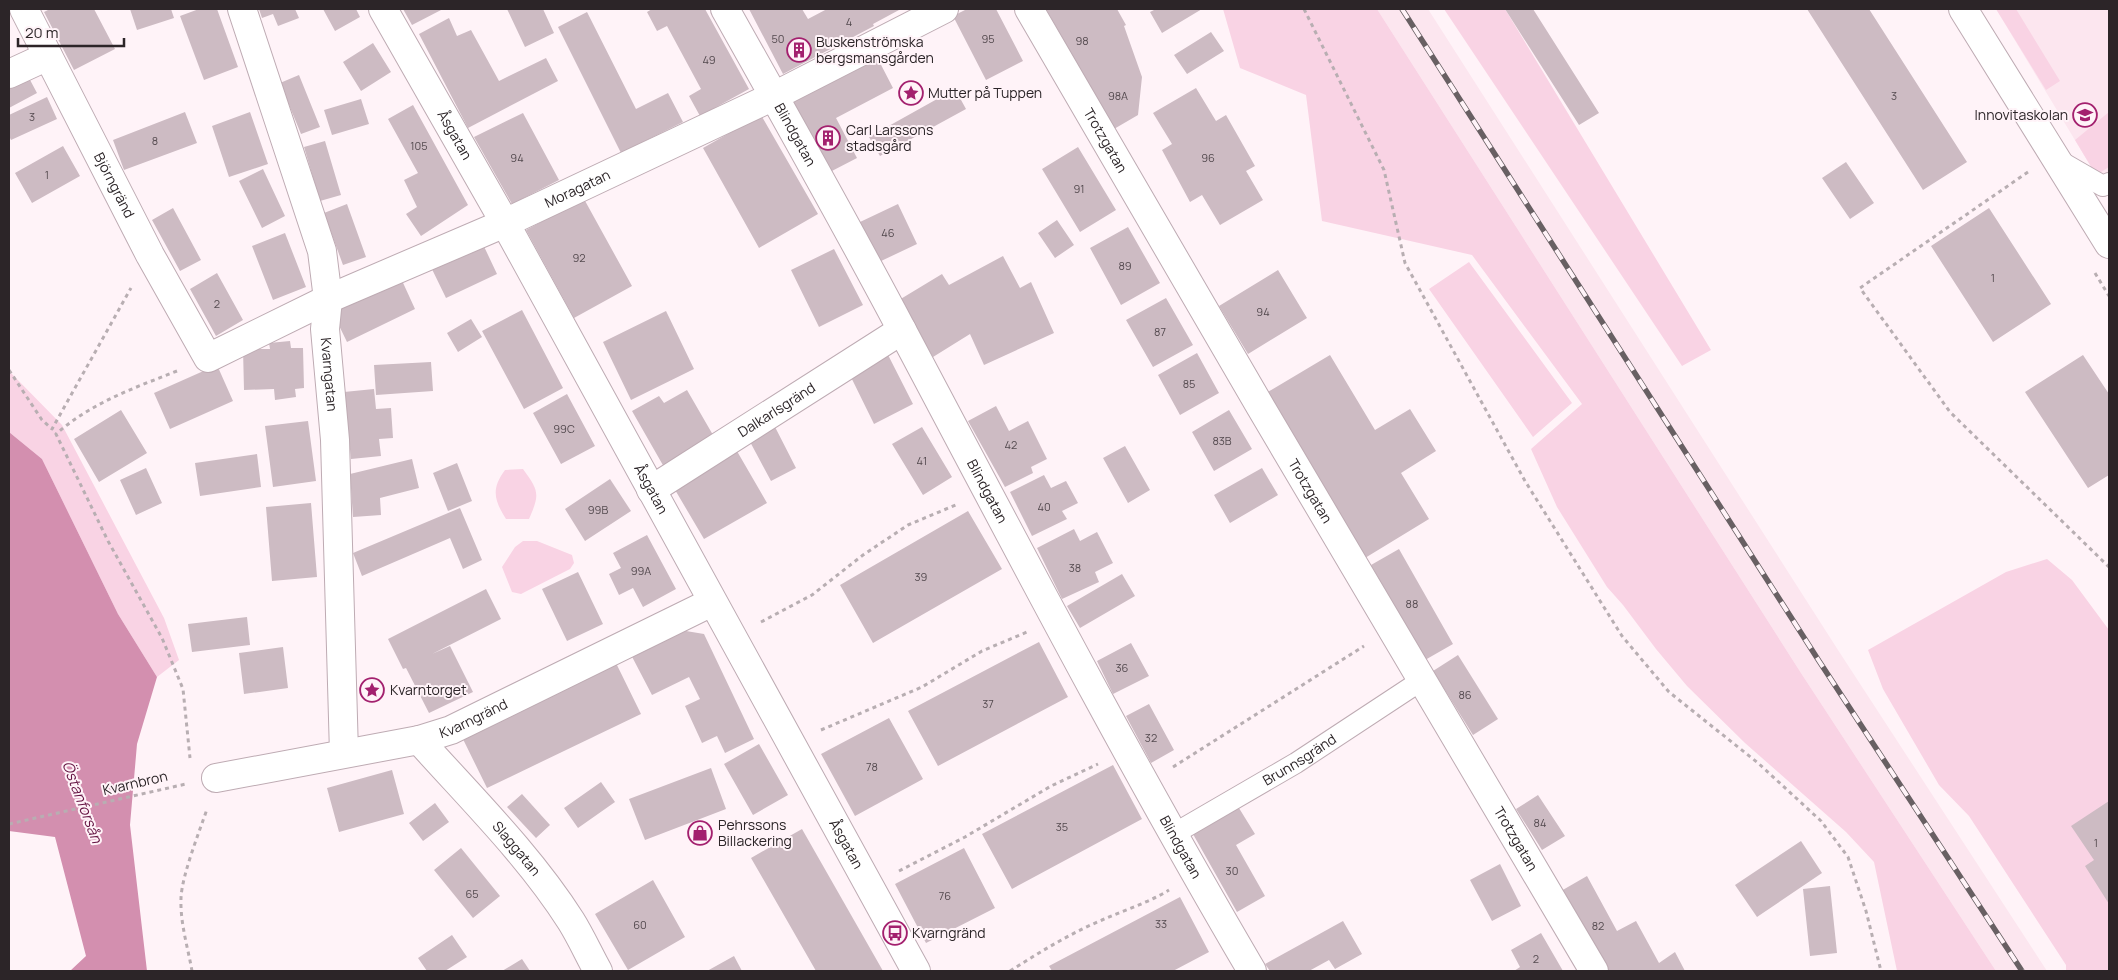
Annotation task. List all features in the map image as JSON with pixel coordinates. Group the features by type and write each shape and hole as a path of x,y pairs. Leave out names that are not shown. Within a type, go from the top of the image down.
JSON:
{"street":[{"name":"Björngränd","path":"24,9 150,255 208,358"},
{"name":"Kvarngatan","path":"242,9 322,251 328,299 325,328 335,440 344,753"},
{"name":"Åsgatan","path":"383,9 505,223 916,971"},
{"name":"Blindgatan","path":"725,9 902,330 1172,835 1252,971"},
{"name":"Moragatan","path":"208,358 328,299 505,223 774,96 944,9"},
{"name":"Trotzgatan","path":"1029,9 1594,971"},
{"path":"1963,9 2109,244"},
{"path":"9,74 48,56"},
{"name":"Dalkarlsgränd","path":"651,490 902,330"},
{"name":"Kvarngränd","path":"216,778 418,740 459,726 712,602"},
{"name":"Slaggatan","path":"418,740 514,845 572,922 598,971"}],"lane":[{"path":"2057,159 2103,186 2109,183"},
{"name":"Brunnsgränd","path":"1172,835 1296,763 1422,680"}],"path":[{"path":"1304,9 1384,170 1405,263 1526,481 1622,636 1669,692 1758,763 1821,821 1848,857 1866,911 1881,971"},
{"path":"2031,170 1860,288 1950,412 2109,567"},
{"path":"9,370 42,420 52,429 150,255"},
{"path":"190,760 183,689 165,646 108,541 56,434 71,421 108,399 208,358"},
{"path":"732,638 812,595 863,555 908,525 959,504 986,490"},
{"path":"790,744 856,713 922,687 982,651 1056,620"},
{"path":"1145,785 1392,628"},
{"path":"869,886 920,861 1051,786 1112,757 1125,748"},
{"name":"Kvarnbron","path":"9,824 178,785"},
{"path":"192,971 183,923 181,898 184,882 208,806"},
{"path":"1010,971 1058,941 1102,920 1157,898 1170,889"}],"shaded area":[{"path":"1223,9 1377,9 1801,673 1996,971 1897,971 1874,862 1846,832 1745,743 1687,686 1607,587 1557,507 1531,449 1582,404 1472,255 1322,221 1306,95 1240,68"},
{"path":"1377,9 1428,9 1838,650 2047,971 1996,971 1801,673"},
{"path":"1444,9 1505,9 1711,350 1682,366"},
{"name":"Innovitaskolan","path":"1996,9 2109,9 2109,195 2096,175"},
{"path":"1996,9 2016,9 2060,81 2046,90"},
{"path":"2109,112 2109,167 2096,175 2075,140"},
{"path":"1469,262 1572,403 1533,437 1429,289"},
{"path":"9,371 62,425 164,618 179,660 157,677 118,614 42,459 9,432"},
{"path":"523,469 535,488 535,504 529,519 506,519 497,500 496,489 498,483 505,470"},
{"path":"523,541 537,541 572,555 574,563 570,569 521,594 512,592 502,567 515,547"},
{"path":"2047,559 2072,580 2109,630 2109,971 2066,971 2066,965 1969,816 1939,785 1883,689 1868,650 2006,572"}],"water":[{"name":"Östanforsån","path":"9,432 42,459 118,614 157,677 137,744 130,825 147,971 70,971 86,956 55,837 9,831"}],"building":[{"path":"50,9 94,9 115,49 74,70 44,12"},
{"path":"130,9 171,9 174,18 137,30"},
{"path":"199,9 217,9 238,67 204,80 180,16"},
{"path":"259,9 295,9 299,18 278,26 273,14 262,18"},
{"path":"323,9 356,9 360,17 335,31"},
{"path":"403,9 443,9 412,25"},
{"path":"507,9 543,9 554,33 525,47"},
{"path":"652,9 705,9 749,89 700,116 689,96 701,89 667,26 657,31 647,12"},
{"name":"Buskenströmska bergsmansgården","path":"749,9 802,9 808,19 827,9 899,10 873,24 874,26 783,74"},
{"path":"967,9 996,9 1023,61 986,80 953,16"},
{"path":"1046,9 1117,9 1126,25 1124,26 1142,77 1138,115 1114,129"},
{"path":"1156,9 1202,9 1162,33 1150,12"},
{"path":"1505,9 1533,9 1599,113 1579,125"},
{"path":"1807,9 1869,9 1967,162 1923,190"},
{"path":"587,12 636,109 668,93 683,122 621,153 558,27"},
{"path":"449,18 457,36 471,30 499,81 546,58 558,81 468,128 419,34"},
{"path":"1211,32 1224,51 1187,74 1174,55"},
{"path":"373,43 391,72 361,91 343,62"},
{"name":"Carl Larssons stadsgård","path":"878,59 893,88 836,118 857,158 828,173 791,103"},
{"path":"299,75 320,127 301,134 280,83"},
{"path":"29,78 37,93 9,108 9,89"},
{"path":"1196,88 1216,121 1226,115 1255,166 1246,171 1263,200 1220,225 1202,195 1190,202 1162,150 1172,144 1153,113"},
{"path":"955,89 966,109 880,156 869,137"},
{"path":"47,97 57,119 11,140 9,136 9,115"},
{"path":"361,99 369,124 332,135 324,110"},
{"path":"413,105 468,205 421,236 406,214 417,207 404,180 418,173 388,119"},
{"path":"185,112 197,143 124,170 113,140"},
{"path":"250,112 268,164 229,177 212,126"},
{"path":"523,113 559,180 512,204 474,137"},
{"path":"761,115 818,214 759,248 703,148"},
{"path":"325,141 341,195 320,201 304,147"},
{"path":"63,146 80,176 32,203 15,173"},
{"path":"1078,147 1116,210 1080,232 1042,169"},
{"path":"1846,162 1874,203 1850,219 1822,178"},
{"path":"263,169 285,216 262,228 239,181"},
{"path":"584,199 632,286 574,318 526,230"},
{"path":"347,204 366,257 343,265 324,213"},
{"path":"898,204 917,244 879,262 860,222"},
{"path":"173,208 201,260 180,271 152,220"},
{"path":"1989,208 2051,304 1993,342 1931,246"},
{"path":"1057,220 1074,245 1055,258 1038,233"},
{"path":"1128,227 1160,283 1121,305 1090,248"},
{"path":"285,233 306,287 273,300 252,246"},
{"path":"480,238 497,274 446,298 429,263"},
{"path":"834,249 863,305 819,327 791,270"},
{"path":"1003,256 1020,288 1031,282 1054,333 984,365 970,334 933,357 899,300 942,274 949,285"},
{"path":"1278,270 1307,318 1248,354 1219,306"},
{"path":"217,273 243,320 216,336 190,289"},
{"path":"399,274 415,309 347,342 330,307"},
{"path":"1166,298 1193,345 1153,367 1126,320"},
{"path":"522,310 563,388 524,409 482,331"},
{"path":"666,311 694,369 631,400 603,342"},
{"path":"471,319 482,337 458,352 447,333"},
{"path":"290,341 291,348 303,348 304,388 295,389 296,397 275,400 274,389 244,390 243,349 270,349 269,343"},
{"path":"885,349 913,404 874,424 847,369"},
{"path":"1197,353 1219,393 1180,415 1158,375"},
{"path":"1330,355 1375,430 1410,409 1436,451 1401,473 1429,519 1365,558 1266,393"},
{"path":"2083,355 2109,394 2109,475 2088,488 2025,392"},
{"path":"431,362 433,391 376,395 374,365"},
{"path":"217,365 233,401 170,429 154,393"},
{"path":"374,389 376,409 391,408 393,438 379,439 381,456 351,459 344,392"},
{"path":"687,390 713,435 689,449 691,452 664,467 632,411 659,396 664,403"},
{"path":"567,394 595,446 561,464 533,413"},
{"path":"996,406 1009,431 1028,421 1047,459 1031,467 1033,473 1005,487 968,421"},
{"path":"121,410 147,453 99,482 74,439"},
{"path":"1229,410 1252,449 1214,471 1192,432"},
{"path":"308,421 316,481 273,487 265,426"},
{"path":"774,425 796,468 771,481 748,438"},
{"path":"922,427 952,477 923,495 892,444"},
{"path":"734,446 767,503 704,539 671,483"},
{"path":"1125,446 1150,490 1128,503 1103,458"},
{"path":"257,454 261,487 200,496 195,463"},
{"path":"412,459 419,488 380,498 381,515 353,517 350,474"},
{"path":"457,463 472,501 448,511 433,473"},
{"path":"146,468 162,503 136,515 120,480"},
{"path":"1262,468 1278,495 1230,523 1214,495"},
{"path":"1044,475 1051,488 1066,481 1078,503 1062,511 1067,519 1032,536 1010,492"},
{"path":"610,479 631,511 585,541 565,509"},
{"path":"311,503 317,577 272,581 266,507"},
{"path":"460,508 482,560 463,569 450,538 362,576 353,553"},
{"path":"968,511 1002,569 873,643 840,585"},
{"path":"1074,529 1080,541 1097,532 1113,563 1095,572 1099,582 1062,599 1037,548"},
{"path":"647,535 676,589 643,607 633,588 619,595 609,574 621,568 613,553"},
{"path":"1399,549 1453,644 1425,660 1371,565"},
{"path":"578,572 603,624 567,641 542,589"},
{"path":"1122,574 1135,596 1080,628 1067,606"},
{"path":"486,589 501,619 432,654 450,646 473,692 429,713 406,668 403,669 388,639"},
{"path":"247,617 250,645 192,652 188,624"},
{"path":"674,629 704,634 754,739 725,753 717,736 702,743 685,706 700,699 689,677 652,695 628,649"},
{"path":"1039,642 1068,697 938,766 908,711"},
{"path":"1131,643 1149,676 1113,694 1097,661"},
{"path":"283,647 288,688 244,694 239,653"},
{"path":"1458,655 1498,719 1473,735 1433,671"},
{"path":"614,659 641,714 487,788 460,733"},
{"path":"1149,704 1174,750 1151,763 1126,716"},
{"path":"889,718 923,779 855,816 821,754"},
{"path":"759,744 788,795 753,815 724,764"},
{"path":"1113,765 1142,819 1012,889 982,834"},
{"path":"711,768 726,809 645,840 629,799"},
{"path":"392,770 404,814 339,832 327,788"},
{"path":"601,782 615,802 578,828 564,808"},
{"path":"522,794 550,825 536,838 507,807"},
{"path":"1538,795 1565,836 1542,850 1516,809"},
{"path":"1234,800 1255,834 1236,845 1265,896 1237,912 1189,827"},
{"path":"2109,801 2109,904 2085,866 2094,860 2071,826"},
{"path":"435,803 449,822 423,841 409,823"},
{"path":"802,829 883,971 816,971 751,858"},
{"path":"1801,841 1822,873 1757,917 1735,885"},
{"path":"461,848 500,896 473,918 434,870"},
{"path":"964,848 995,908 926,943 895,884"},
{"path":"1500,864 1521,906 1492,921 1470,880"},
{"path":"1587,876 1617,931 1636,921 1659,963 1675,952 1685,971 1606,971 1561,891"},
{"path":"653,880 685,937 628,970 595,914"},
{"path":"1830,886 1837,953 1810,956 1803,889"},
{"path":"1180,897 1209,952 1173,971 1052,971 1049,966"},
{"path":"1343,921 1362,954 1335,969 1329,960 1309,971 1270,971 1265,964"},
{"path":"1541,933 1563,971 1514,971 1520,967 1511,950"},
{"path":"452,935 467,957 445,971 427,971 418,958"},
{"path":"734,956 742,971 707,971"},
{"path":"522,959 530,971 502,971"}],"railway":[{"path":"1402,9 1819,661 2022,971"}],"place":[{"name":"Buskenströmska bergsmansgården","path":"799,50"},
{"name":"Mutter på Tuppen","path":"911,93"},
{"name":"Innovitaskolan","path":"2085,115"},
{"name":"Carl Larssons stadsgård","path":"828,138"},
{"name":"Kvarntorget","path":"372,690"},
{"name":"Pehrssons Billackering","path":"700,833"},
{"name":"Kvarngränd","path":"895,933"}]}
